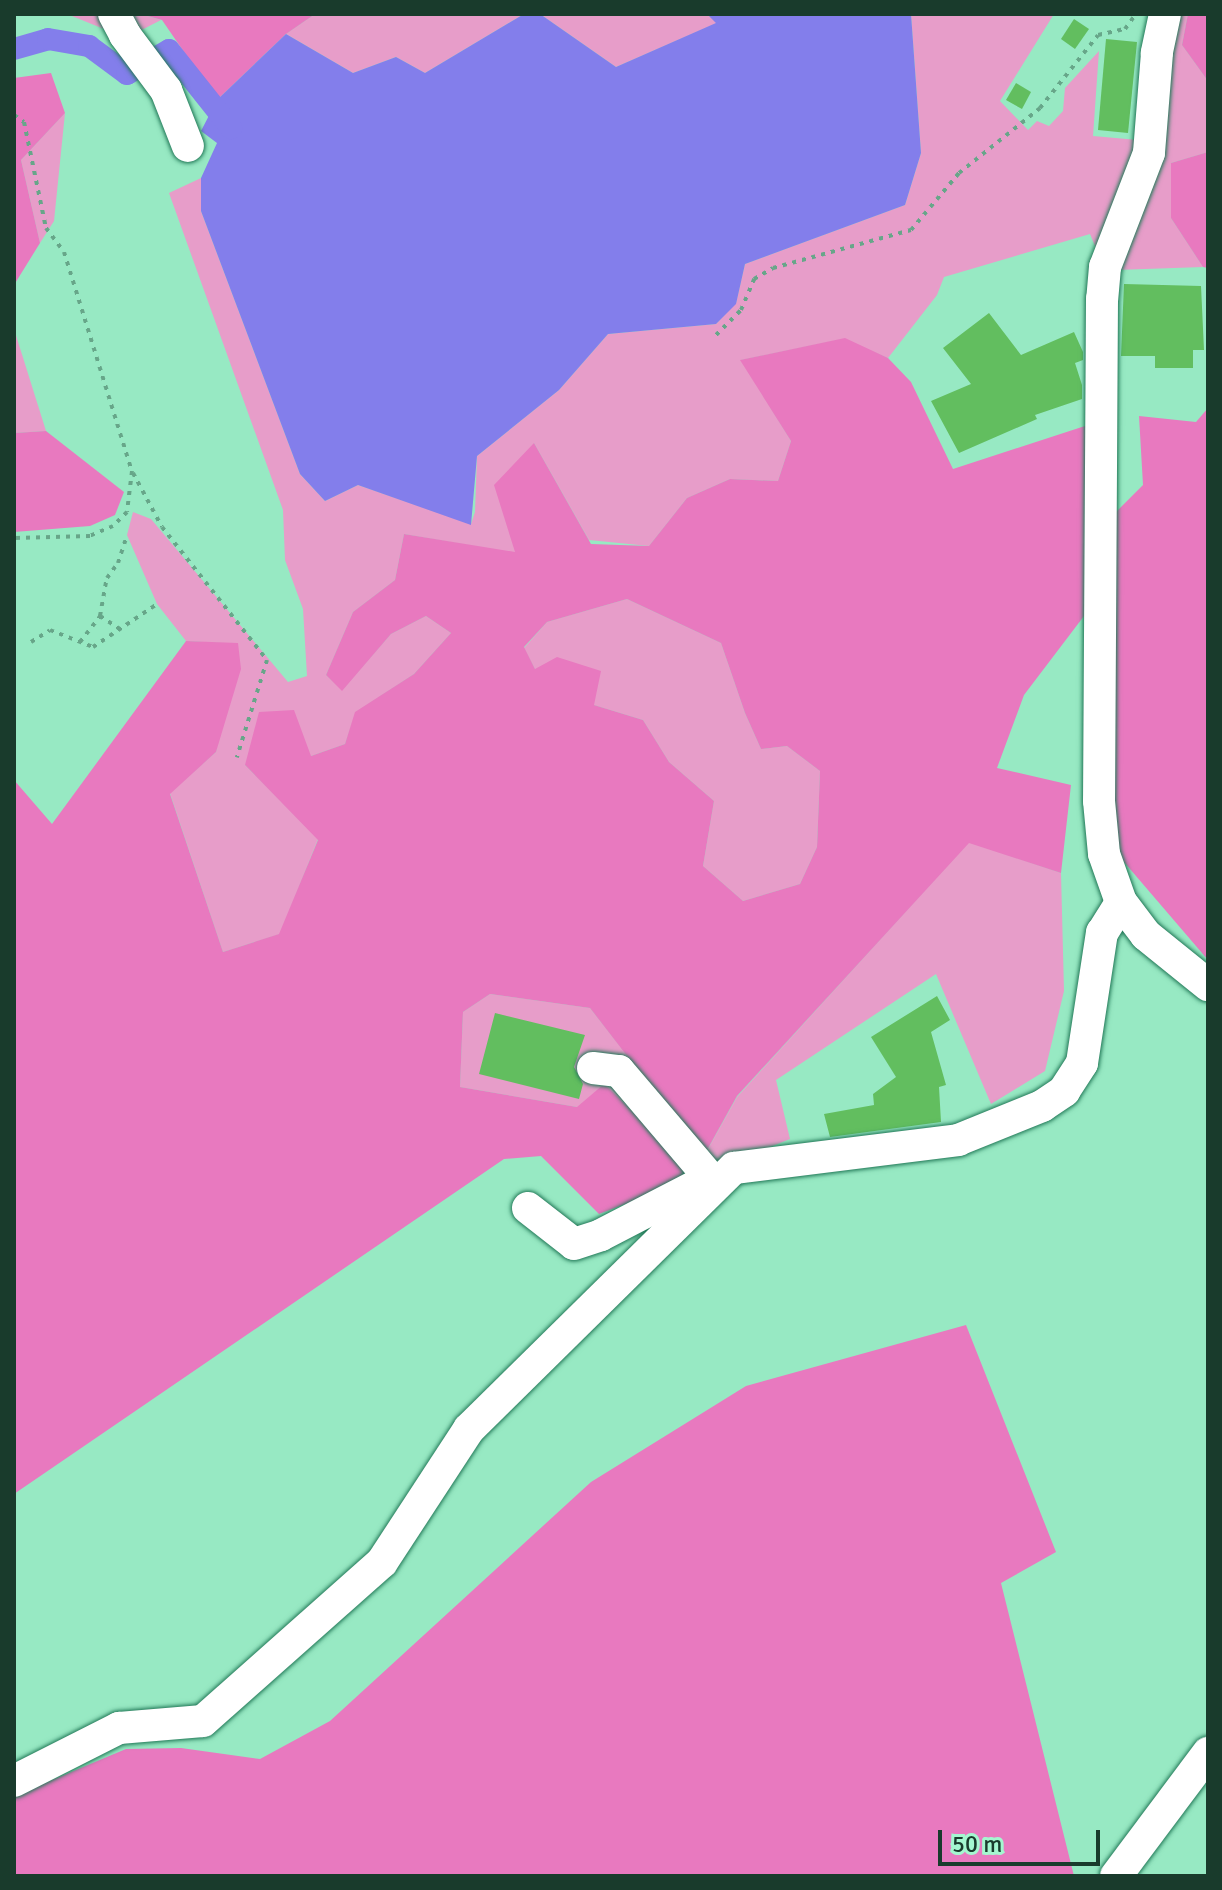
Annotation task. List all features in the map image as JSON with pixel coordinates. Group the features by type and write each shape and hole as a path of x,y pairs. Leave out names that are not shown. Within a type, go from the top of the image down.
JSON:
{"street":[{"path":"1165,14 1157,53 1149,153 1143,178 1105,267 1102,299 1099,801 1104,854 1121,902 1146,935 1208,985"},
{"path":"119,24 166,90 188,146"},
{"path":"528,1208 574,1244 601,1235 722,1173 958,1140 1042,1106 1064,1091 1082,1063 1102,933 1121,902"},
{"path":"593,1068 619,1071 722,1173"},
{"path":"14,1781 119,1728 203,1721 382,1562 469,1429 722,1173"},
{"path":"1116,1876 1208,1753"}],"path":[{"path":"716,335 741,310 754,279 773,268 911,230 959,173 1040,108 1098,35 1125,29 1136,14"},
{"path":"14,115 24,122 46,228 64,252 132,471 162,527 267,660 237,757"},
{"path":"14,538 90,536 113,526 127,512 132,471"},
{"path":"80,642 100,616 107,578 118,563 127,535"},
{"path":"31,642 50,630 93,647 157,604"},
{"path":"100,616 120,629"}],"shaded area":[{"path":"67,14 141,14 161,20 126,38"},
{"path":"141,14 315,14 286,34 217,100 162,20"},
{"path":"315,14 524,14 425,73 396,57 353,73 286,34"},
{"path":"524,14 540,14 616,67 716,23 707,14 911,14 921,153 905,205 745,264 736,304 716,324 608,334 559,390 477,456 471,525 358,485 325,501 300,474 201,211 201,178 217,143 201,131 217,100 286,34 353,73 396,57 425,73"},
{"path":"540,14 707,14 717,23 616,67"},
{"path":"911,14 1054,14 1000,101 1028,130 1037,121 1049,126 1063,111 1065,88 1099,51 1093,136 1138,140 1100,258 1090,234 944,277 937,295 888,358 843,339 741,360 791,441 778,481 730,479 687,498 649,546 589,540 534,443 515,553 404,534 395,580 353,612 326,675 342,690 391,634 426,616 451,633 414,674 356,712 345,744 311,756 245,765 318,839 280,934 223,952 170,793 216,752 238,644 186,641 157,604 127,535 133,512 151,519 288,682 307,676 303,609 285,560 283,510 169,193 201,178 201,211 300,474 325,501 358,485 471,524 475,512 477,456 559,390 608,334 716,324 736,303 745,264 905,205 921,153"},
{"path":"1177,14 1188,14 1182,45 1208,81 1208,152 1171,163 1171,218 1203,267 1116,270 1165,88"},
{"path":"1188,14 1208,14 1208,81 1182,45"},
{"path":"51,73 65,113 21,160 40,243 14,285 14,78"},
{"path":"65,113 54,221 40,243 21,160"},
{"path":"1208,152 1208,268 1203,267 1171,218 1171,163"},
{"path":"14,329 46,431 14,433"},
{"path":"845,338 888,358 911,382 953,469 1088,425 1084,616 1024,695 997,768 1071,785 1061,873 969,843 737,1096 691,1179 599,1214 541,1156 504,1159 14,1494 14,780 52,824 186,641 238,643 241,669 216,752 170,794 223,952 279,934 318,840 245,765 259,712 294,710 311,756 345,744 355,712 414,674 451,633 426,616 391,634 342,691 326,675 353,612 395,580 404,534 515,552 494,485 534,443 591,544 649,546 687,498 730,479 778,481 791,441 740,360","holes":["627,599 721,643 761,749 787,746 820,771 817,847 800,884 743,901 703,866 714,801 669,762 643,720 594,705 601,671 557,657 535,669 524,647 547,622","490,994 590,1008 689,1136 669,1147 604,1084 577,1107 460,1087 463,1012"]},
{"path":"1208,408 1208,960 1112,848 1110,518 1143,485 1139,416 1196,422"},
{"path":"46,431 124,492 115,515 90,526 14,532 14,433"},
{"path":"627,599 721,643 761,749 787,746 820,771 817,847 800,884 743,901 703,866 714,801 669,762 643,720 594,705 535,669 524,648 547,622"},
{"path":"969,842 1061,873 1064,991 1045,1071 991,1104 936,974 776,1080 790,1139 691,1179 737,1097"},
{"path":"490,994 590,1008 690,1136 577,1107 460,1087 463,1012"},
{"path":"966,1325 1056,1552 1001,1583 1074,1876 14,1876 14,1796 126,1749 181,1748 260,1759 330,1721 591,1482 746,1386"}],"building":[{"path":"1074,19 1089,29 1075,49 1061,39"},
{"path":"1106,39 1137,42 1128,133 1098,130"},
{"path":"1016,83 1031,92 1022,109 1006,100"},
{"path":"1124,284 1201,286 1204,350 1193,350 1193,368 1155,368 1155,356 1121,356"},
{"path":"989,313 1021,355 1074,332 1083,352 1083,360 1075,363 1082,385 1082,399 1035,415 1037,419 959,453 931,401 971,384 943,348"},
{"path":"937,996 950,1020 931,1032 946,1085 939,1087 941,1122 830,1137 824,1114 874,1105 873,1094 896,1077 871,1037"},
{"path":"495,1013 585,1035 574,1067 583,1084 579,1099 479,1074"}],"waterway":[{"path":"14,49 48,39 89,46 127,74 169,50 231,128"}]}
